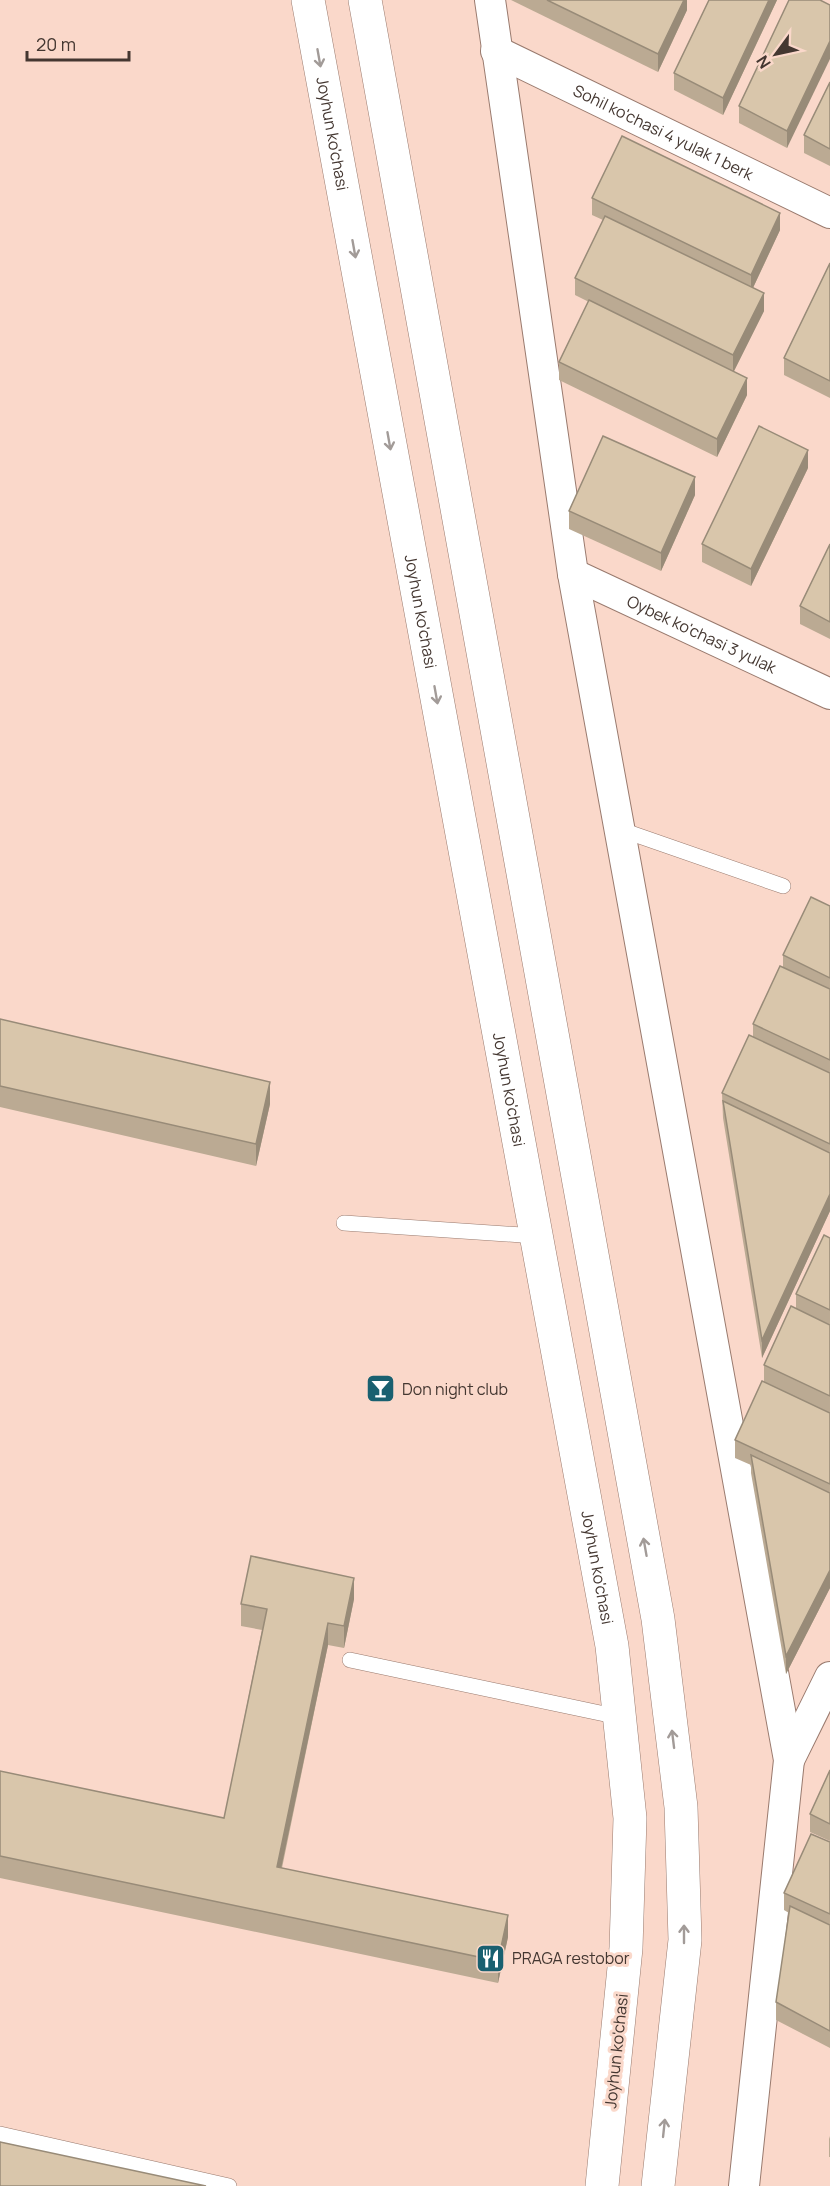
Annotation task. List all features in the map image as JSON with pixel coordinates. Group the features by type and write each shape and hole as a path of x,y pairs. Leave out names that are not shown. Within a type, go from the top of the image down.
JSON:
{"main road":[{"name":"Joyhun ko'chasi","path":"308,0 612,1646 630,1818 626,1948 602,2186"},
{"path":"365,0 658,1619 681,1807 685,1940 658,2186"}],"street":[{"path":"490,0 573,574 789,1760 744,2186"},
{"name":"Sohil ko'chasi 4 yulak 1 berk","path":"496,51 830,213"},
{"name":"Oybek ko'chasi 3 yulak","path":"573,574 830,694"},
{"path":"789,1760 830,1677"}],"lane":[{"path":"619,830 783,886"},
{"path":"344,1223 536,1236"},
{"path":"350,1660 619,1717"},
{"path":"0,2134 229,2186"}],"building":[{"path":"547,0 684,0 658,54"},
{"path":"709,0 769,0 723,98 674,73"},
{"path":"789,0 820,0 830,5 830,41 787,131 739,106"},
{"path":"830,82 830,149 804,135"},
{"path":"622,136 780,213 751,275 592,198"},
{"path":"605,216 764,293 733,355 575,278"},
{"path":"830,263 830,381 784,358"},
{"path":"589,300 747,378 717,439 559,362"},
{"path":"759,426 808,450 751,569 702,544"},
{"path":"603,436 695,477 661,553 569,511"},
{"path":"830,544 830,622 800,606"},
{"path":"811,897 830,906 830,978 783,955"},
{"path":"780,966 830,989 830,1060 753,1024"},
{"path":"0,1019 270,1082 256,1144 0,1086"},
{"path":"749,1035 830,1073 830,1144 722,1093"},
{"path":"723,1101 830,1153 830,1194 762,1340"},
{"path":"824,1235 830,1238 830,1310 796,1294"},
{"path":"791,1306 830,1325 830,1396 764,1365"},
{"path":"762,1381 830,1413 830,1484 735,1440"},
{"path":"751,1455 830,1493 830,1570 786,1656"},
{"path":"251,1556 354,1578 344,1626 328,1623 277,1867 508,1915 498,1961 0,1856 0,1771 224,1818 267,1609 241,1604"},
{"path":"830,1770 830,1824 810,1814"},
{"path":"811,1834 830,1842 830,1914 784,1893"},
{"path":"790,1906 830,1925 830,2031 776,2002"},
{"path":"0,2142 206,2186 0,2186"}],"place":[{"name":"Don night club","path":"381,1389"},
{"name":"PRAGA restobor","path":"491,1958"}]}
